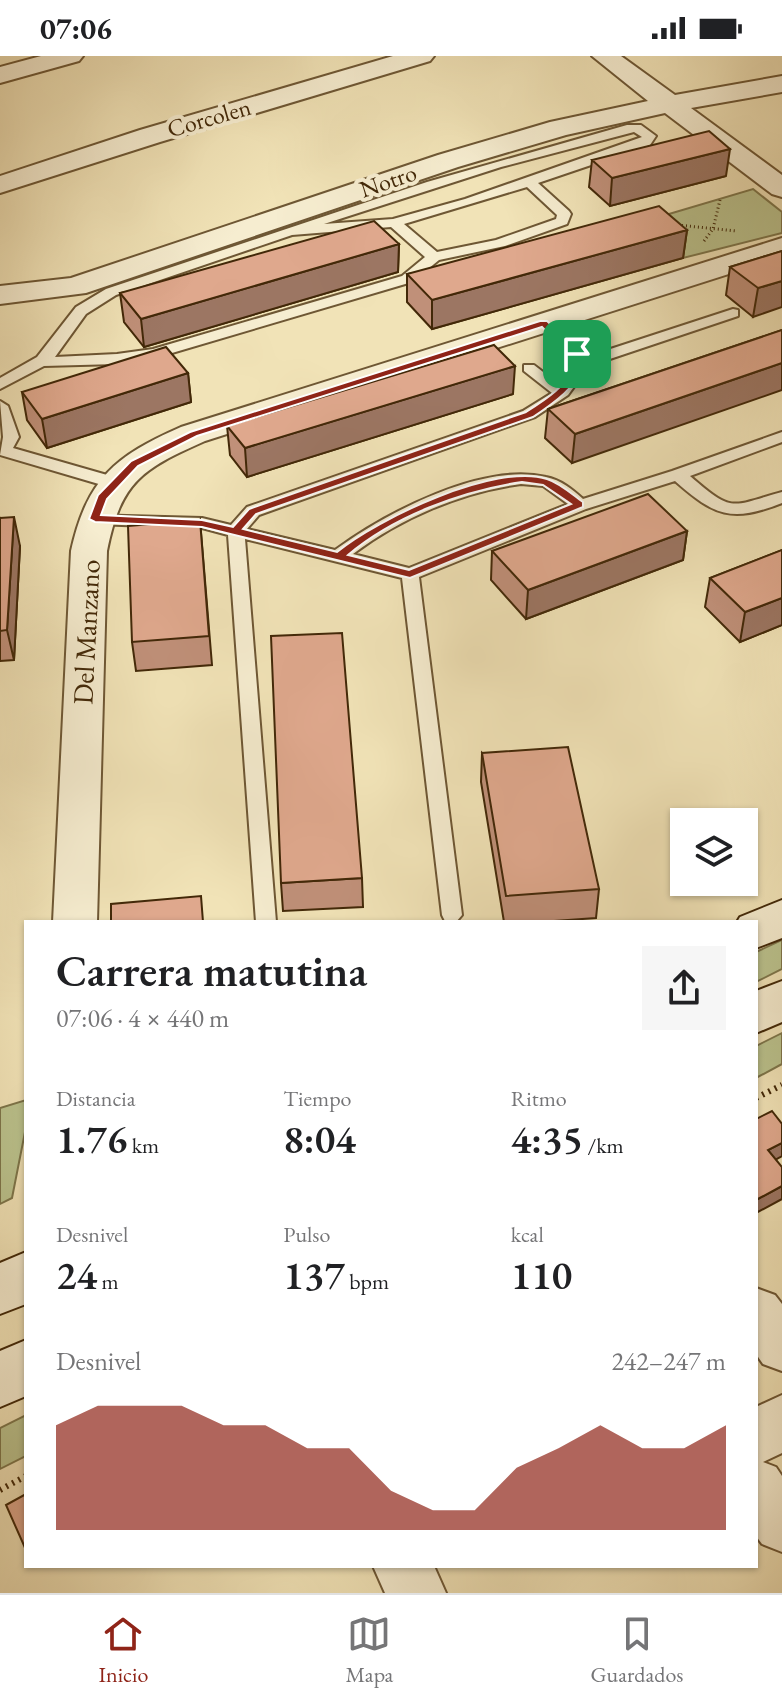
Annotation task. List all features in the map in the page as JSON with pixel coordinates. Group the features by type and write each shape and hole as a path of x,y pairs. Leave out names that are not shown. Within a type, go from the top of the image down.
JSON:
{"main road":[{"path":"758,929 782,918"},
{"path":"758,1012 782,1000"},
{"path":"0,1289 24,1278"},
{"path":"0,1380 24,1368"}],"street":[{"path":"0,75 70,56"},
{"name":"Corcolen","path":"0,185 150,136 421,56"},
{"path":"605,56 782,188"},
{"name":"Notro","path":"9,294 75,287 448,161 560,128 668,104 782,84"},
{"name":"Del Manzano","path":"75,920 89,551 102,498 115,483 135,464 193,434 782,247"},
{"path":"0,261 9,294"},
{"path":"758,1315 782,1346"},
{"path":"758,1437 782,1422"},
{"path":"758,1490 782,1524"},
{"path":"403,1568 417,1593"}],"lane":[{"path":"0,384 40,362 54,349 73,316 92,301 290,231 557,146 636,128 650,136 645,142 530,183 394,223 290,231"},
{"path":"40,362 117,359 155,353 407,279 434,257 500,243 562,221 564,214 530,183"},
{"path":"394,223 434,257"},
{"path":"266,920 236,530 253,511 529,414 562,392 583,363 733,313"},
{"path":"544,323 583,363"},
{"path":"529,368 545,383 562,392"},
{"path":"0,406 11,437 2,450 115,483"},
{"path":"95,519 178,520 236,530 410,574 580,505 678,475 782,437"},
{"path":"678,475 713,505 728,511 748,511 782,497"},
{"path":"339,556 383,526 428,505 491,483 522,478 546,482 580,505"},
{"path":"410,574 452,915"}],"path":[{"path":"701,246 713,229 720,200"},
{"path":"675,225 742,232"},
{"path":"758,1097 782,1085"},
{"path":"0,1490 24,1477"}],"green space":[{"path":"753,189 782,212 782,233 683,258 642,222"},
{"path":"782,940 782,969 758,981 758,951"},
{"path":"782,1033 782,1064 758,1077 758,1045"},
{"path":"24,1101 24,1137 12,1198 0,1204 0,1108"},
{"path":"24,1416 24,1457 0,1469 0,1428"}],"building":[{"path":"709,131 730,149 612,178 592,160"},
{"path":"659,206 687,230 432,300 407,274"},
{"path":"374,221 399,244 141,319 120,293"},
{"path":"782,251 782,281 758,288 730,267"},
{"path":"782,330 782,363 575,434 548,409"},
{"path":"494,345 515,366 245,448 227,426"},
{"path":"166,347 188,373 42,419 22,392"},
{"path":"648,494 687,531 528,590 492,551"},
{"path":"14,517 7,630 0,631 0,518"},
{"path":"200,520 209,636 132,642 128,526"},
{"path":"782,550 782,598 745,612 710,578"},
{"path":"342,633 362,878 281,883 271,636"},
{"path":"568,747 599,889 506,896 482,753"},
{"path":"201,896 203,920 111,920 111,904"},
{"path":"772,1111 782,1124 782,1143 768,1150 782,1167 782,1186 758,1199 758,1118"},
{"path":"24,1495 24,1546 6,1505"}],"route":[{"path":"577,354 544,323 193,434 162,447 135,464 102,498 95,519 202,523 236,530 339,556 383,526 428,505 491,483 522,478 546,482 580,505 410,574 236,530 253,511 529,414 556,398 572,382 583,363 577,354"}]}
